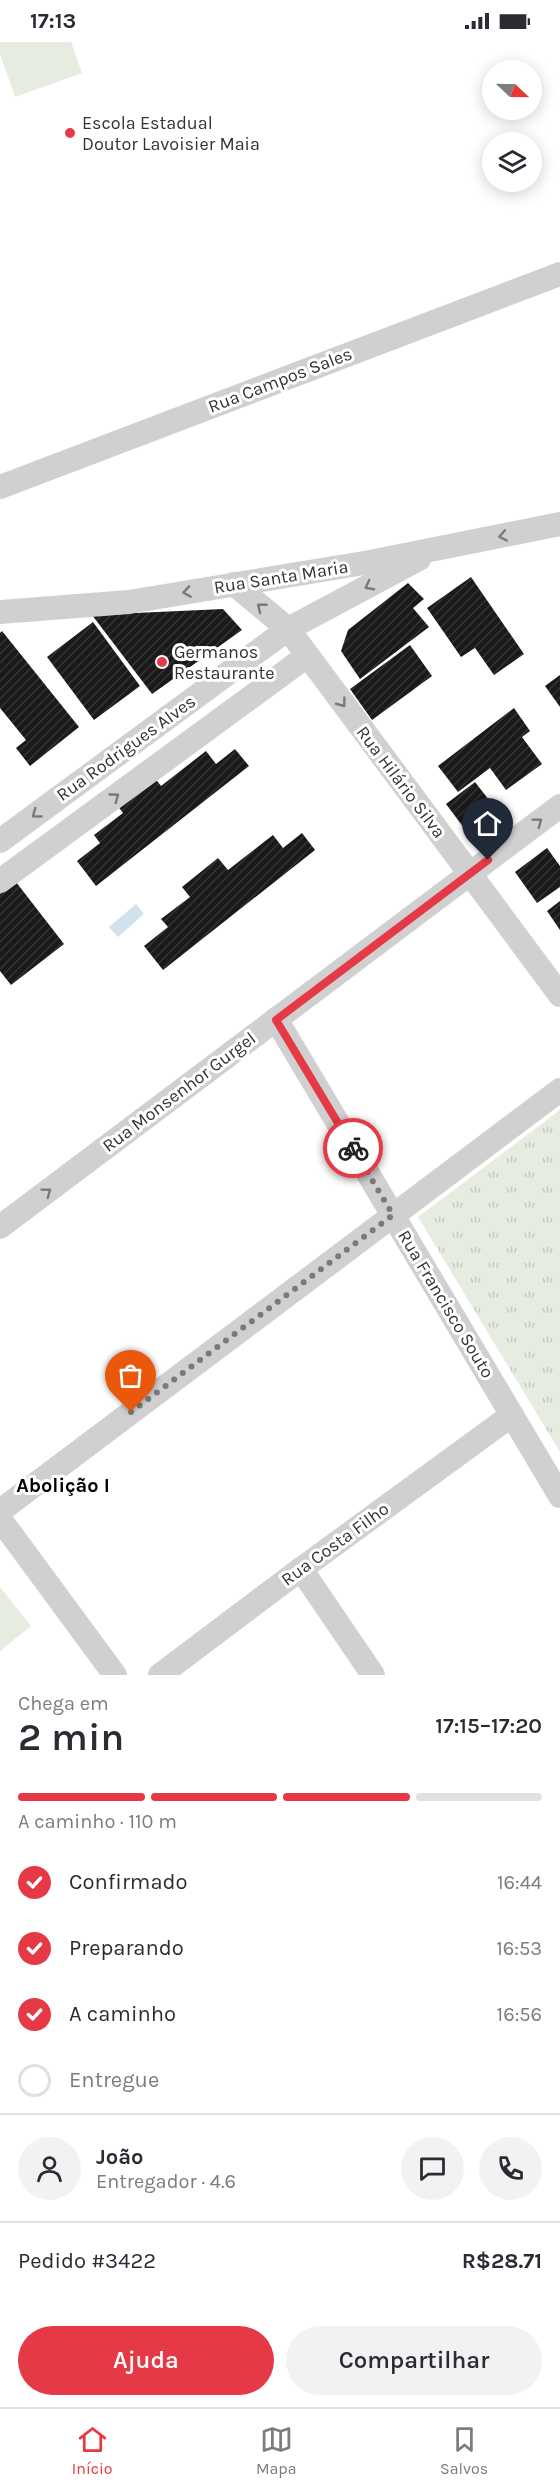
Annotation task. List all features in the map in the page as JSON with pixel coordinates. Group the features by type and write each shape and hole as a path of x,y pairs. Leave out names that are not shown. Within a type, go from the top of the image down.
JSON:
{"street":[{"name":"Rua Campos Sales","path":"0,487 560,274"},
{"name":"Rua Santa Maria","path":"0,612 129,602 439,548 560,524"},
{"name":"Rua Rodrigues Alves","path":"0,841 288,629 439,548"},
{"name":"Rua Hilário Silva","path":"234,585 288,629 560,995"},
{"name":"Rua Rodrigues Alves","path":"0,881 307,656"},
{"name":"Rua Monsenhor Gurgel","path":"0,1227 560,806"},
{"name":"Rua Francisco Souto","path":"276,1020 559,1492"},
{"path":"0,1511 560,1090"},
{"name":"Rua Costa Filho","path":"160,1675 512,1415"},
{"path":"0,1519 115,1675"},
{"path":"301,1569 372,1675"}],"green space":[{"path":"0,42 71,42 82,73 15,97 0,54"},
{"path":"560,1110 560,1452 418,1217"},
{"path":"0,1587 31,1626 0,1651"}],"water":[{"path":"136,904 144,914 118,937 109,927"}],"building":[{"path":"471,577 524,654 494,675 475,648 461,657 427,608"},
{"path":"408,583 424,599 413,608 429,627 360,679 341,651 348,630"},
{"name":"Germanos Restaurante","path":"223,609 242,630 152,694 92,615"},
{"path":"93,622 140,686 94,720 47,657"},
{"path":"2,631 79,727 30,766 16,748 26,740 0,708 0,633"},
{"path":"410,645 432,676 372,720 350,689"},
{"path":"560,675 560,707 545,686"},
{"path":"514,708 530,731 522,737 542,764 506,790 490,768 458,792 438,766"},
{"path":"235,749 249,766 96,886 77,861 100,843 94,835 123,813 115,802 151,773 161,786 206,751 216,764"},
{"path":"475,782 496,809 467,832 446,804"},
{"path":"302,833 315,850 163,970 144,946 168,927 161,919 190,897 182,887 218,858 228,870 273,835 283,848"},
{"path":"547,848 560,866 560,887 537,903 515,872"},
{"path":"16,882 64,944 11,985 0,971 0,894"},
{"path":"560,901 560,930 547,911"}],"way so far":[{"path":"131,1412 393,1215 353,1148"}],"place":[{"name":"Escola Estadual Doutor Lavoisier Maia","path":"70,133"},
{"name":"Germanos Restaurante","path":"162,662"}],"district":[{"name":"Abolição I","path":"63,1485"}],"route":[{"path":"353,1148 276,1020 488,860"}]}
